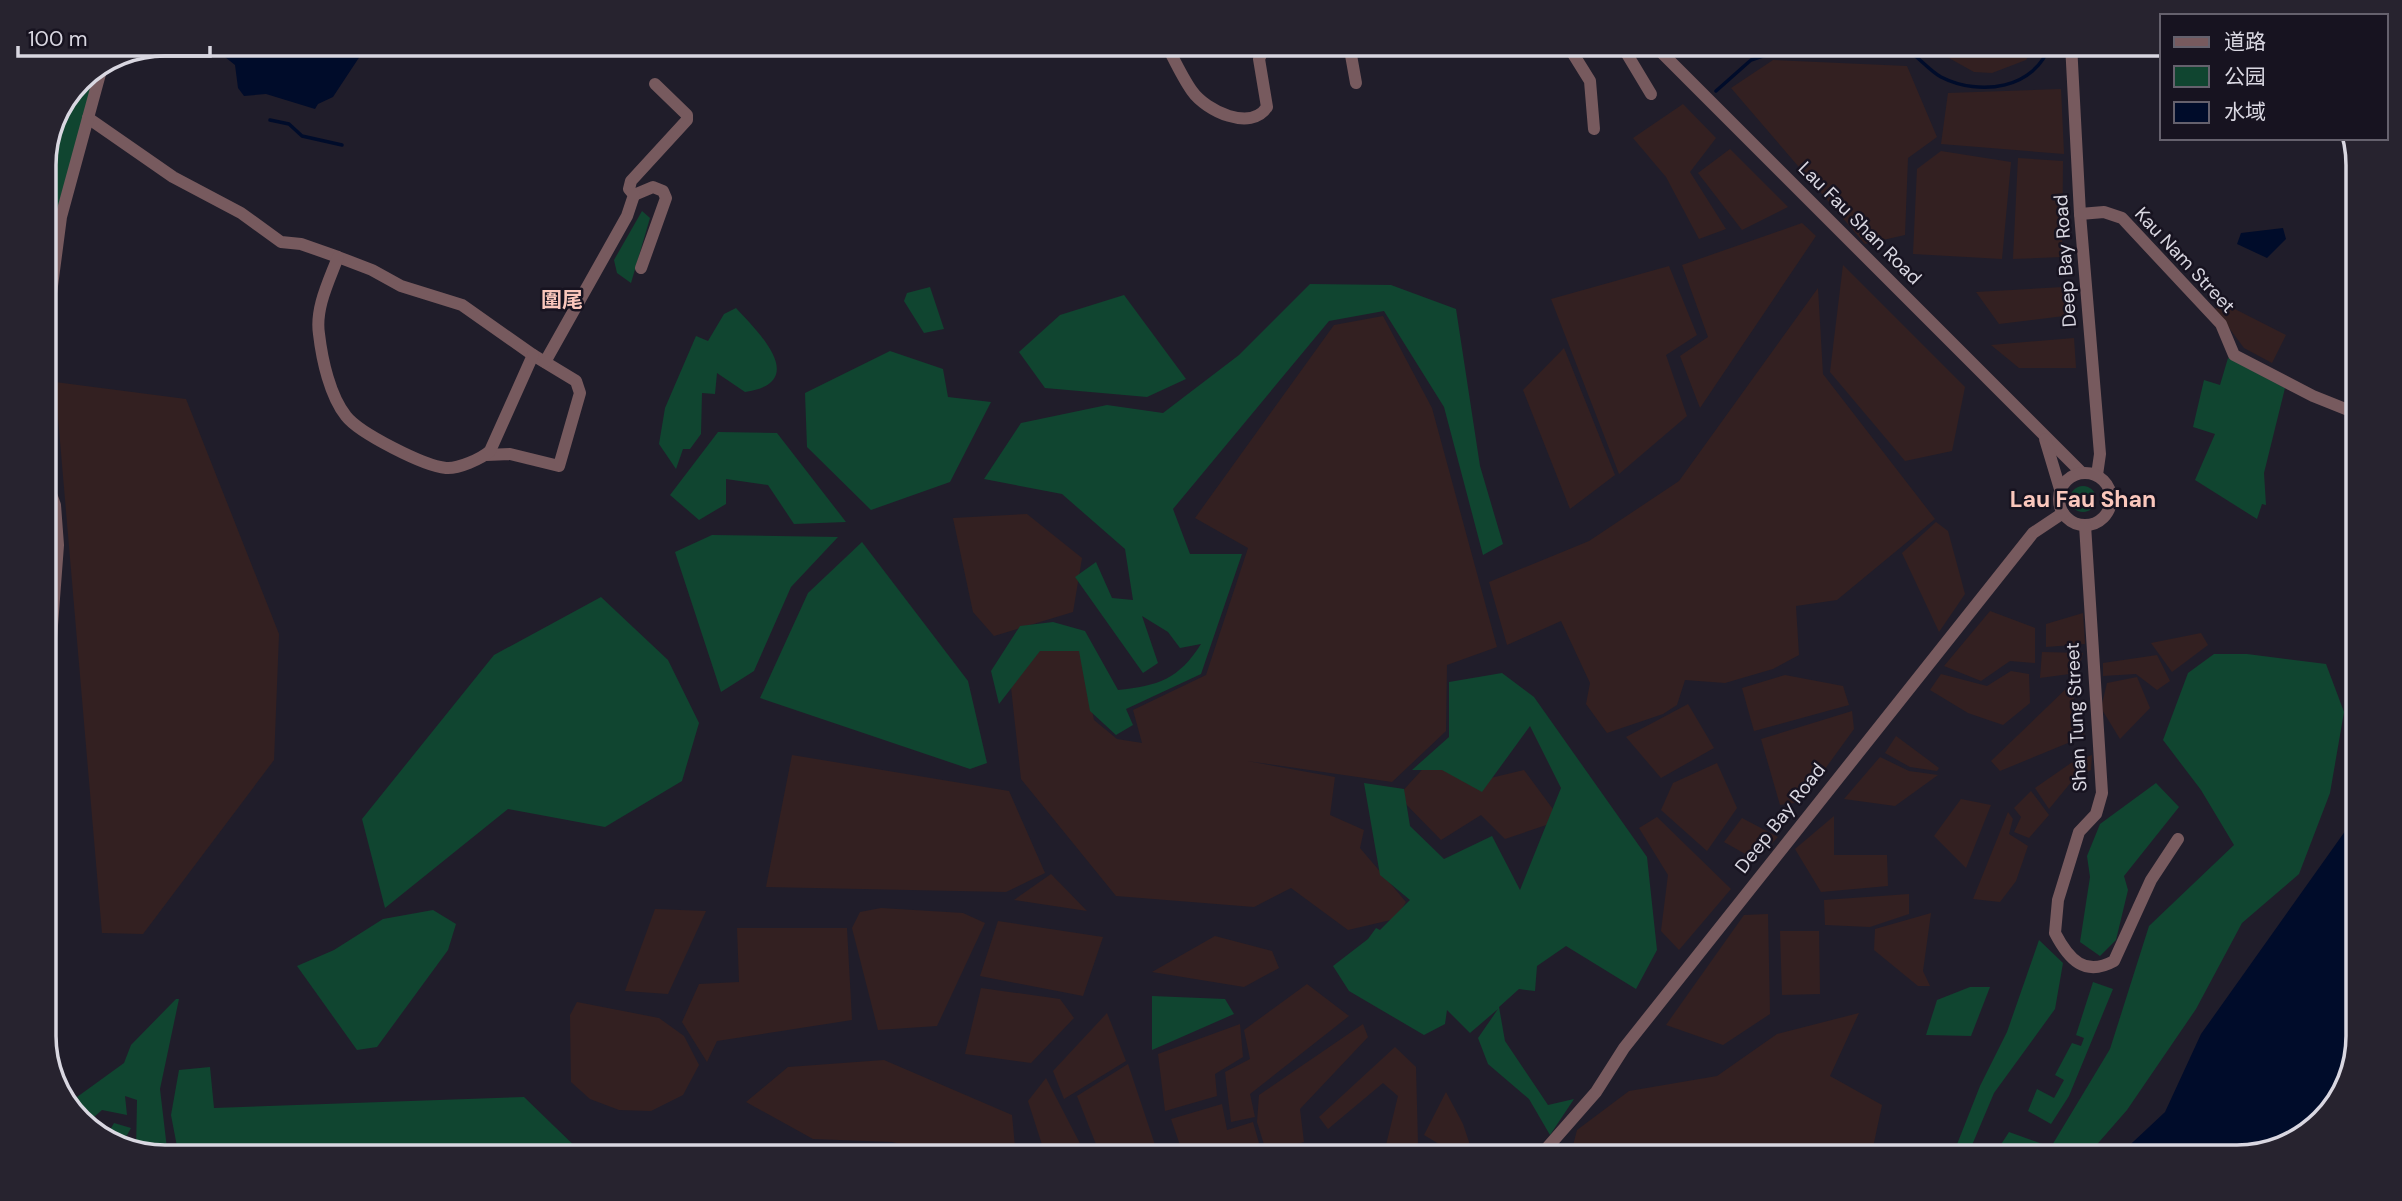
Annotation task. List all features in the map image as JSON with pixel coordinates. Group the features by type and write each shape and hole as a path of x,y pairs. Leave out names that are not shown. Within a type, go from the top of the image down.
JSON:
{"street":[{"path":"1173,56 1194,94 1219,111 1244,119 1257,117 1267,107 1260,56"},
{"path":"1351,56 1356,83"},
{"path":"1575,56 1590,80 1594,129"},
{"path":"1628,56 1651,94"},
{"name":"Lau Fau Shan Road","path":"1665,56 2082,472"},
{"name":"Deep Bay Road","path":"2072,56 2080,214 2100,454 2097,475"},
{"path":"56,255 61,217 99,79"},
{"path":"634,195 629,189 631,181 688,117 655,85"},
{"path":"88,118 173,177 241,213 281,242 301,244 338,257 372,270 401,286 462,305 533,355 571,376 580,393 559,466 510,454 486,455 451,468 440,467 414,458 346,417 329,378 319,335 319,309 338,257"},
{"path":"545,362 627,216 634,195 653,187 663,191 666,198 641,268"},
{"name":"Kau Nam Street","path":"2080,214 2104,212 2122,218 2221,324 2234,355 2313,396 2346,409"},
{"path":"486,455 494,446 533,355"},
{"name":"Lau Fau Shan Road","path":"2040,430 2050,449 2060,489"},
{"path":"2082,472 2097,475 2109,488 2111,505 2102,519 2085,525 2077,524 2063,513 2058,497 2060,489 2073,475 2082,472"},
{"name":"Deep Bay Road","path":"1550,1145 1596,1092 1624,1048 2033,533 2063,513"},
{"path":"56,518 56,572"},
{"name":"Shan Tung Street","path":"2085,525 2102,793 2096,814 2079,832 2059,900 2055,933 2083,967 2094,970 2114,961 2151,880 2178,839"}],"shaded area":[{"path":"1945,56 2029,56 2026,60 1992,73 1974,72"},
{"path":"1773,60 1907,66 1937,137 1908,158 1905,235 1865,244 1731,88"},
{"path":"2061,89 2064,154 1941,144 1948,93"},
{"path":"1683,104 1716,138 1690,172 1726,229 1699,239 1666,177 1633,138"},
{"path":"1730,149 1788,207 1742,230 1698,173"},
{"path":"1941,151 2011,162 2002,259 1913,254 1917,169"},
{"path":"2018,158 2063,161 2062,257 2013,259"},
{"path":"1802,223 1816,236 1700,408 1680,356 1708,337 1682,265"},
{"path":"1843,265 1965,387 1952,451 1905,461 1830,372"},
{"path":"1669,266 1697,335 1666,355 1687,416 1619,474 1551,299"},
{"path":"2063,287 2072,315 1999,324 1976,292"},
{"path":"1818,288 1823,374 1935,519 1837,600 1796,606 1799,655 1773,669 1725,683 1685,680 1677,705 1663,714 1607,733 1586,704 1590,683 1561,621 1507,645 1489,582 1589,541 1679,481"},
{"path":"2221,302 2286,335 2272,363 2244,348 2215,309"},
{"path":"1383,316 1432,408 1497,647 1447,665 1446,731 1392,782 1247,761 1335,777 1330,815 1364,830 1360,848 1406,902 1395,919 1348,930 1291,888 1254,907 1116,896 1021,779 1007,651 1078,640 1094,720 1117,739 1142,743 1133,710 1206,675 1248,548 1195,518 1334,325"},
{"path":"2074,338 2076,368 2019,368 1991,345"},
{"path":"1564,348 1615,475 1570,509 1523,390"},
{"path":"56,382 186,399 279,634 274,760 143,934 102,933"},
{"path":"1027,514 1082,558 1073,612 994,636 973,612 953,518"},
{"path":"1936,522 1948,531 1965,594 1939,632 1902,553"},
{"path":"1990,611 2035,628 2035,663 2010,661 1981,681 1944,666"},
{"path":"2083,613 2085,644 2046,647 2046,624"},
{"path":"2201,633 2208,645 2172,672 2151,643"},
{"path":"2042,652 2083,653 2077,673 2040,678"},
{"path":"2157,655 2170,681 2157,690 2136,674 2103,676 2103,663"},
{"path":"2011,671 2029,674 2030,703 2003,725 1968,713 1930,690 1941,674 1987,686"},
{"path":"1785,675 1843,686 1849,705 1754,731 1742,688"},
{"path":"2137,677 2150,708 2120,739 2101,708 2107,683"},
{"path":"2070,685 2085,736 2000,771 1991,761"},
{"path":"1688,704 1714,748 1661,778 1626,737"},
{"path":"1852,711 1854,729 1801,802 1780,805 1761,739"},
{"path":"1896,736 1939,768 1937,771 1910,767 1885,753"},
{"path":"792,755 1009,791 1045,873 1006,892 766,887"},
{"path":"2092,755 2091,770 2072,781 2049,809 2035,788 2071,763"},
{"path":"1880,757 1909,771 1938,775 1895,806 1844,799"},
{"path":"1431,760 1478,781 1524,770 1561,820 1505,839 1481,815 1441,840 1398,796"},
{"path":"1717,763 1737,808 1707,851 1661,810 1673,783"},
{"path":"2031,791 2049,815 2029,838 2014,832 2021,817 2014,808"},
{"path":"1961,799 1991,805 1966,868 1934,836"},
{"path":"2008,812 2013,819 2009,834 2028,846 2016,881 2000,902 1973,899"},
{"path":"1834,816 1834,855 1887,855 1888,886 1821,892 1795,849"},
{"path":"1657,817 1731,889 1679,950 1661,931 1668,875 1639,828"},
{"path":"1742,818 1778,837 1756,860 1724,842"},
{"path":"1051,874 1087,911 1014,900"},
{"path":"1909,894 1909,914 1870,927 1825,925 1824,900"},
{"path":"881,908 963,913 985,923 937,1026 878,1030 852,928 860,912"},
{"path":"655,909 706,911 668,994 625,991"},
{"path":"1931,913 1923,971 1930,986 1918,986 1874,950 1875,929"},
{"path":"1768,914 1770,1014 1723,1045 1666,1025 1744,915"},
{"path":"998,921 1103,937 1083,996 980,976"},
{"path":"737,928 847,928 852,1020 717,1041 707,1062 682,1022 699,984 739,982"},
{"path":"1780,931 1819,931 1820,994 1782,995"},
{"path":"1215,936 1272,951 1279,968 1244,987 1152,972"},
{"path":"1307,984 1349,1016 1250,1094 1255,1117 1231,1122 1225,1072 1250,1059 1244,1030"},
{"path":"981,988 1060,999 1074,1018 1031,1063 965,1054"},
{"path":"577,1002 659,1018 684,1036 699,1065 683,1095 651,1111 619,1110 590,1099 571,1082 570,1015"},
{"path":"1107,1013 1126,1061 1064,1099 1053,1071"},
{"path":"1859,1013 1830,1076 1882,1105 1874,1145 1573,1145 1577,1130 1629,1091 1717,1076 1777,1034"},
{"path":"1240,1024 1243,1057 1215,1074 1217,1096 1165,1111 1158,1054"},
{"path":"1363,1024 1368,1037 1300,1109 1304,1142 1295,1145 1264,1145 1257,1122 1259,1095"},
{"path":"1395,1047 1416,1067 1418,1143 1416,1145 1386,1145 1398,1096 1383,1083 1328,1129 1319,1117"},
{"path":"884,1060 1012,1115 1015,1145 904,1145 892,1142 813,1139 746,1102 788,1067"},
{"path":"1128,1064 1155,1145 1096,1145 1077,1096"},
{"path":"1046,1078 1081,1145 1042,1145 1028,1101"},
{"path":"1446,1092 1463,1124 1470,1145 1441,1145 1424,1135"},
{"path":"1222,1104 1227,1130 1253,1122 1260,1145 1180,1145 1171,1119"}],"green space":[{"path":"93,84 56,256 56,158 60,137 74,104"},
{"path":"642,211 650,218 631,283 617,273 614,260"},
{"path":"1310,284 1391,285 1456,309 1480,466 1503,544 1483,555 1444,407 1384,311 1329,321 1173,509 1190,554 1242,554 1201,674 1126,709 1133,725 1116,735 1090,711 1079,651 1040,651 999,704 991,671 1020,626 1053,622 1085,631 1118,690 1145,686 1166,679 1193,656 1201,644 1180,648 1168,632 1142,616 1158,663 1143,673 1075,577 1096,562 1112,598 1133,600 1125,549 1062,494 984,479 1021,423 1107,405 1163,413 1239,355"},
{"path":"930,287 944,329 924,333 904,301 907,293"},
{"path":"1124,295 1186,379 1147,397 1045,388 1019,352 1060,315"},
{"path":"736,308 774,356 777,368 774,378 764,387 745,392 717,373 715,394 702,393 701,434 690,449 683,449 676,469 659,444 665,408 696,336 708,341 724,314"},
{"path":"890,351 943,369 948,397 991,402 950,482 871,510 807,447 805,393"},
{"path":"2228,358 2285,388 2264,473 2266,505 2262,504 2257,519 2195,480 2215,434 2193,427 2204,380 2220,385"},
{"path":"718,432 777,433 846,522 794,524 768,485 726,479 726,504 699,520 670,495"},
{"path":"2083,486 2092,490 2096,499 2092,508 2083,512 2074,508 2070,499 2074,490"},
{"path":"712,535 838,537 791,587 754,671 721,692 675,552"},
{"path":"862,542 968,681 987,763 970,769 760,698 808,593"},
{"path":"601,597 668,660 699,723 682,781 605,827 508,809 385,908 362,819 494,655"},
{"path":"2214,654 2247,654 2326,664 2344,712 2330,793 2299,874 2242,923 2196,1009 2127,1110 2096,1145 2052,1145 2110,1049 2149,926 2234,845 2201,790 2163,740 2188,673"},
{"path":"1502,673 1534,697 1647,857 1657,950 1636,989 1566,946 1537,966 1535,991 1519,989 1499,1007 1505,1041 1548,1105 1574,1099 1550,1135 1529,1099 1488,1064 1478,1038 1498,1009 1470,1033 1447,1010 1445,1024 1424,1035 1349,991 1333,966 1368,939 1376,928 1380,930 1410,900 1380,875 1364,783 1404,789 1410,826 1444,859 1492,836 1520,890 1561,788 1530,726 1482,792 1442,770 1412,770 1449,737 1449,682"},
{"path":"2156,783 2179,807 2124,876 2128,890 2116,940 2100,956 2080,942 2090,877 2087,856 2100,824"},
{"path":"433,910 456,924 448,950 377,1047 357,1050 297,966 334,950 383,919"},
{"path":"2039,940 2063,963 2055,1009 1994,1093 1972,1145 1957,1145 1980,1086 2007,1032"},
{"path":"2093,982 2113,989 2069,1096 2051,1124 2028,1111 2037,1089 2054,1098 2064,1080 2055,1075 2072,1043 2081,1046 2084,1038 2076,1035"},
{"path":"1970,987 1990,987 1971,1036 1926,1035 1937,1000"},
{"path":"1152,996 1225,999 1234,1014 1152,1050"},
{"path":"179,999 160,1089 167,1145 136,1141 137,1100 125,1096 127,1115 102,1110 93,1118 75,1098 124,1063 131,1045"},
{"path":"210,1067 214,1108 524,1097 574,1145 177,1145 171,1115 179,1070"},
{"path":"114,1123 131,1128 126,1137 110,1130"},
{"path":"2009,1132 2045,1145 2001,1145"}],"water":[{"path":"224,56 360,56 333,97 318,104 315,109 266,94 244,96 238,88 235,65"},
{"path":"2283,228 2286,239 2267,258 2237,244 2241,233"},
{"path":"2346,830 2346,1036 2340,1071 2328,1097 2298,1127 2265,1141 2237,1145 2130,1145 2165,1112 2201,1034"}],"waterway":[{"path":"1716,91 1751,60 1763,56"},
{"path":"1915,56 1941,77 1973,87 2005,85 2020,79 2033,71 2044,56"},
{"path":"270,120 289,124 302,136 342,145"}],"district":[{"name":"圍尾","path":"562,300"},
{"name":"Lau Fau Shan","path":"2083,499"}]}
